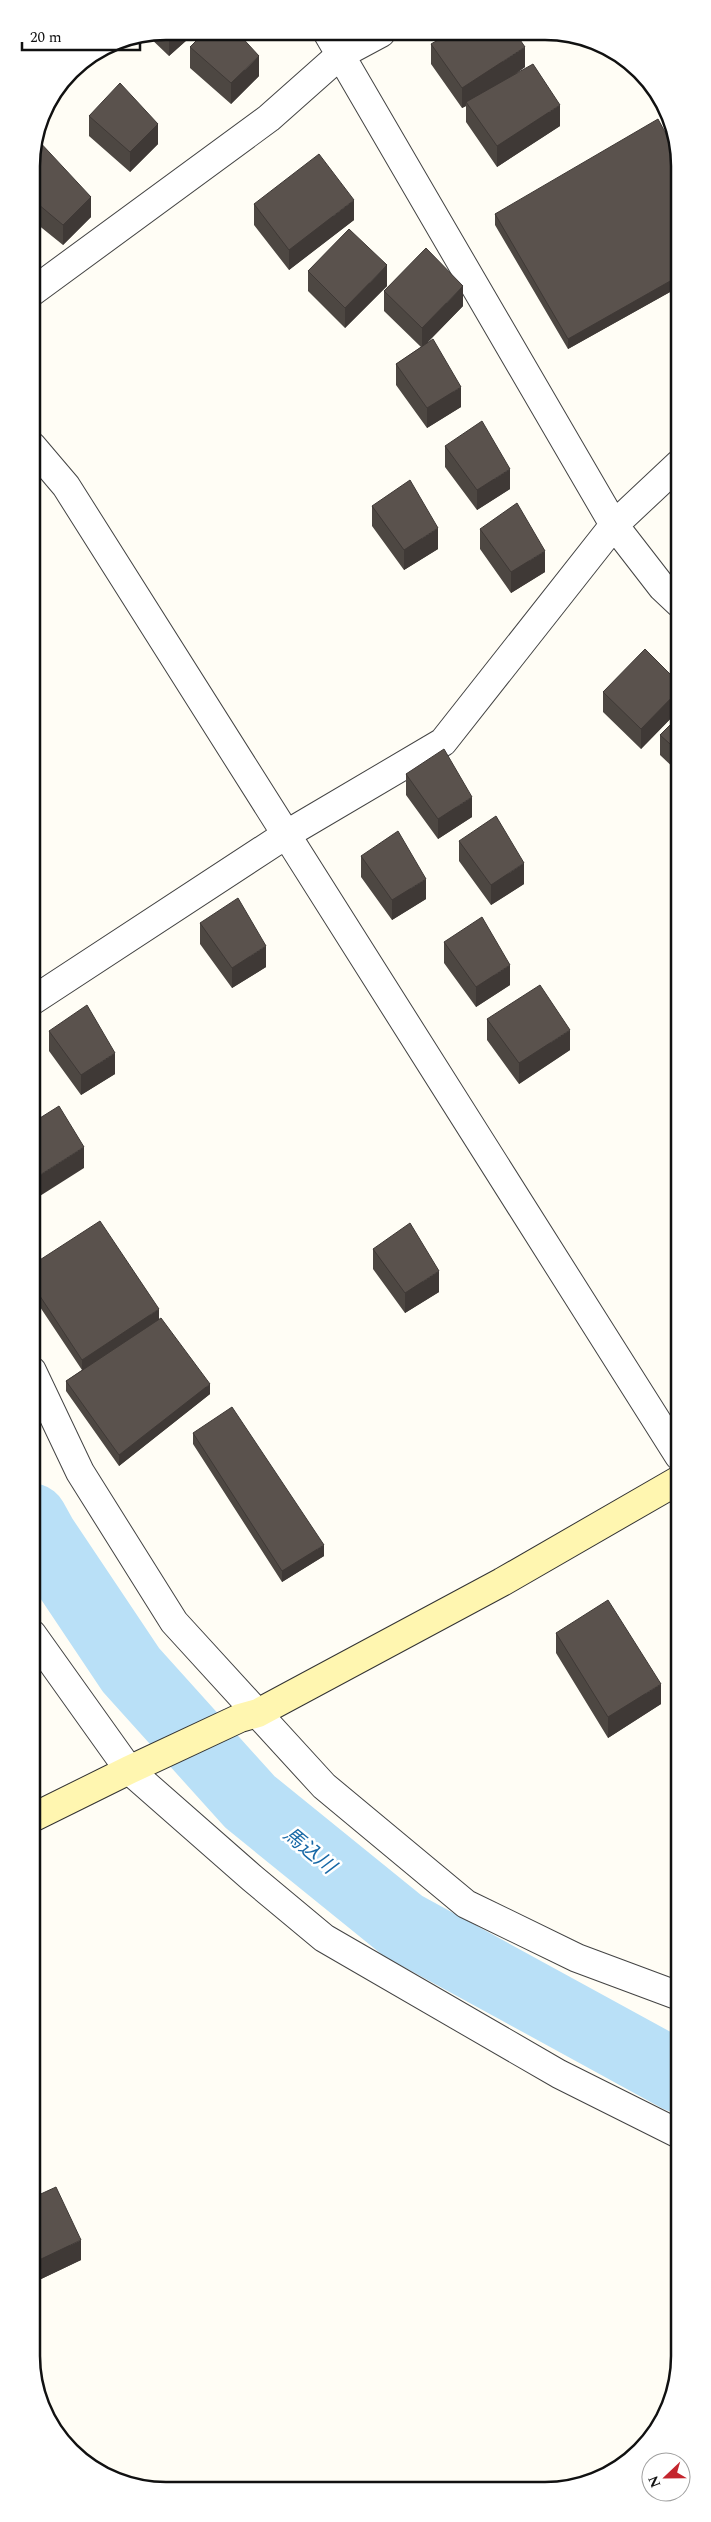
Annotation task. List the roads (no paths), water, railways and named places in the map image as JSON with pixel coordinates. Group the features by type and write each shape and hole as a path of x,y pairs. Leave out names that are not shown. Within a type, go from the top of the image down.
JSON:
{"street":[{"path":"40,286 269,118 333,44 350,40"},
{"path":"333,44 614,525 662,587 671,595"},
{"path":"40,455 66,486 671,1443"},
{"path":"40,996 287,834 443,742 614,525 671,472"},
{"path":"40,1388 80,1472 174,1622 249,1715 324,1786 466,1904 577,1958 671,1993"},
{"path":"40,1814 138,1765 249,1715 502,1582 671,1485"},
{"path":"40,1644 138,1765 252,1878 324,1938 559,2074 671,2130"}],"waterway":[{"name":"馬込川","path":"40,1533 131,1670 250,1802 403,1926 671,2073"}]}
